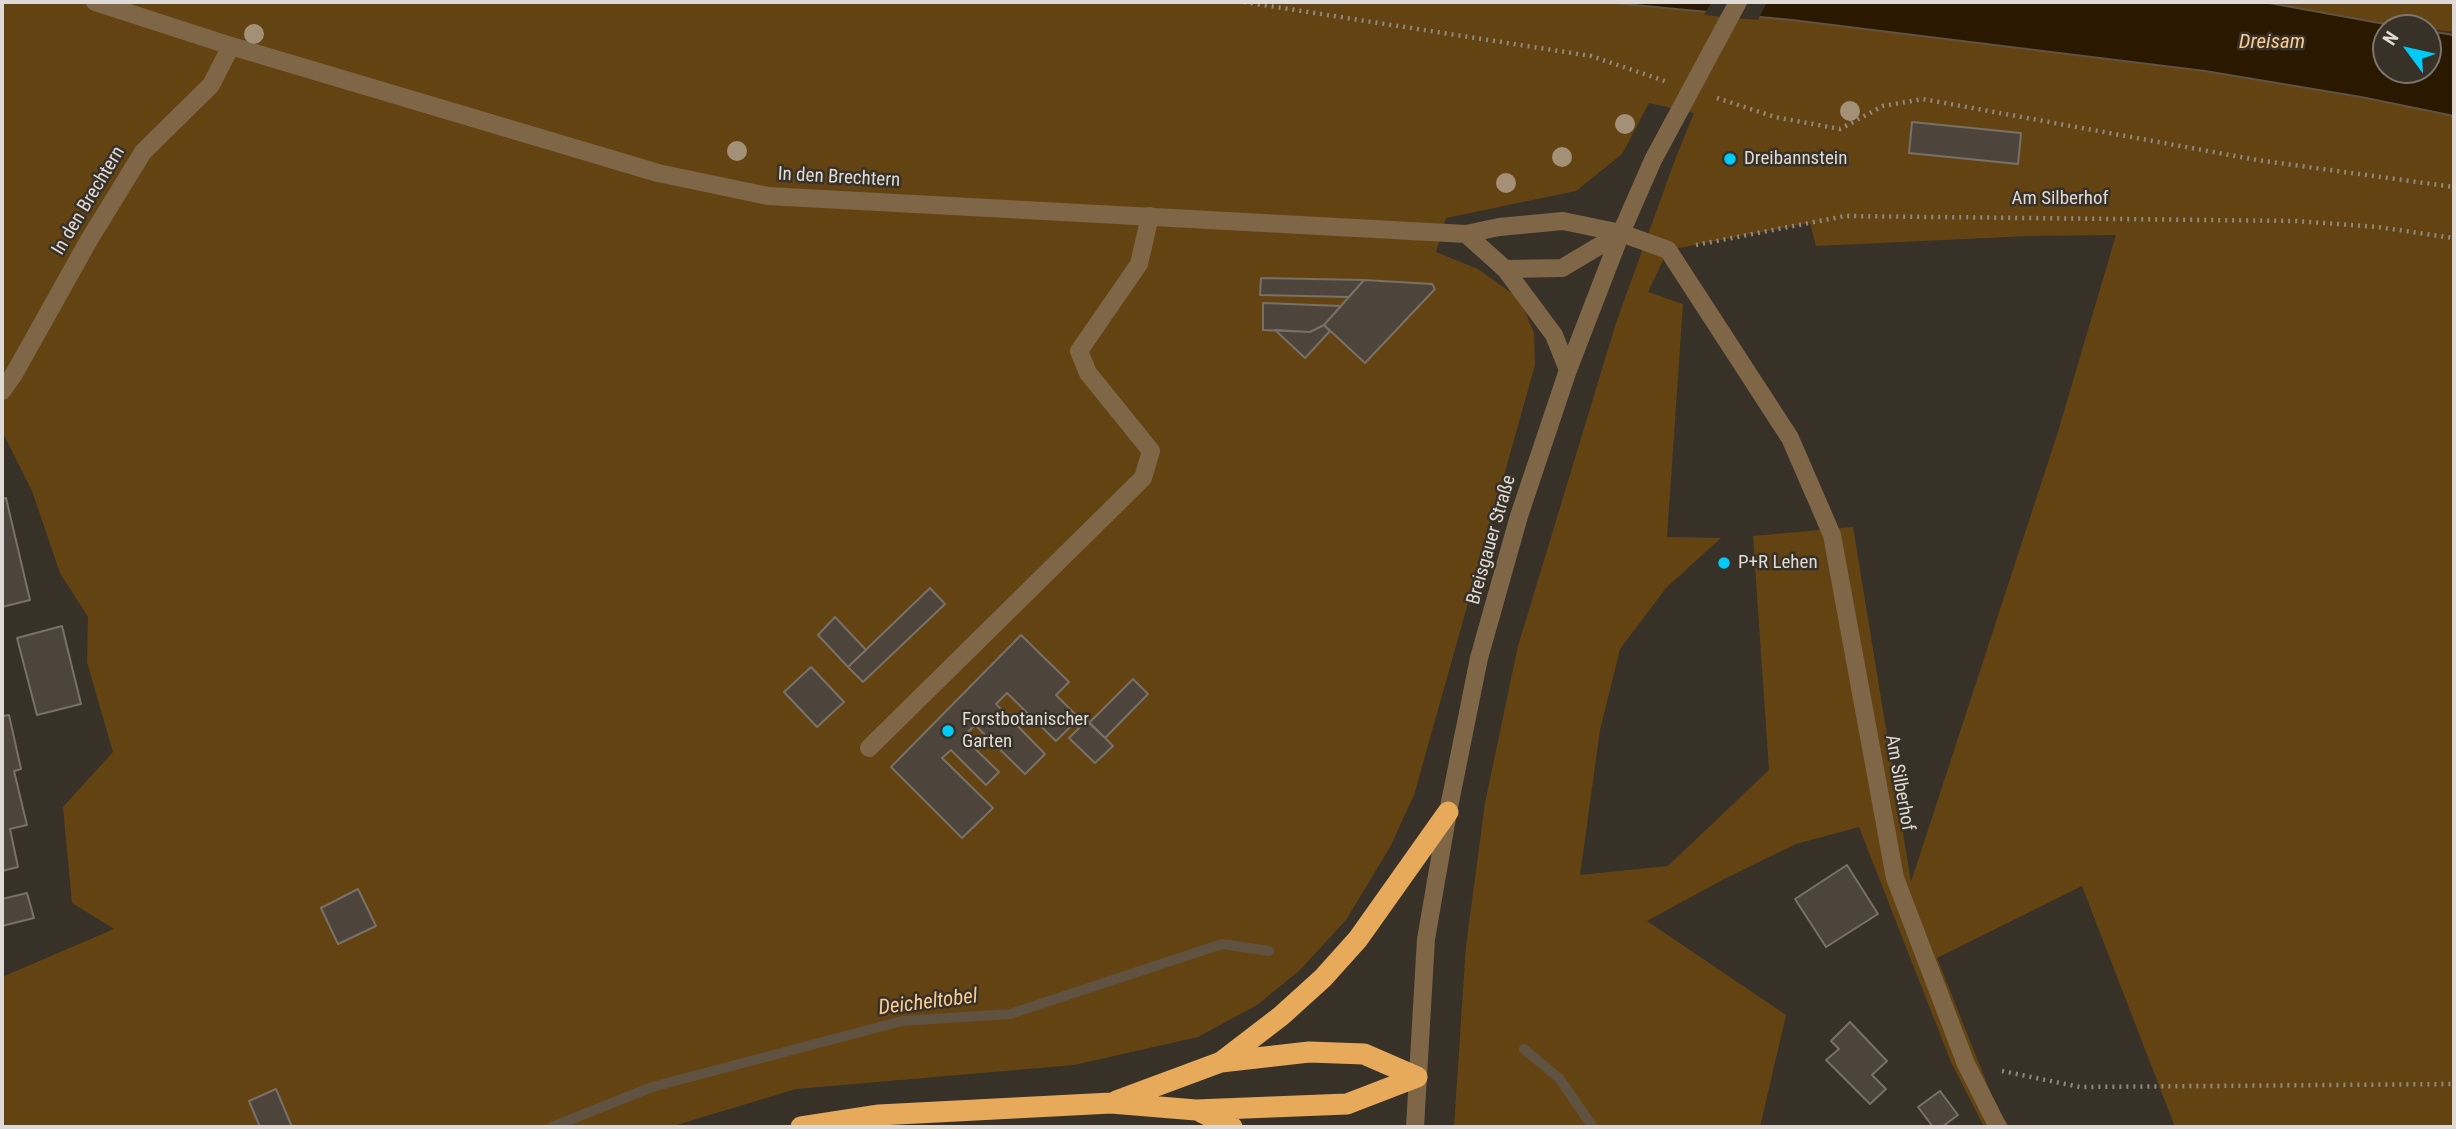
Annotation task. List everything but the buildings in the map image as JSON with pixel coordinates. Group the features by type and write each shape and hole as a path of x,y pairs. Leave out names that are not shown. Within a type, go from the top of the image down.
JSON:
{"highway":[{"path":"1221,1062 1281,1016 1323,978 1358,939 1448,812"},
{"path":"1111,1103 1221,1062 1309,1052 1364,1054 1417,1077"},
{"path":"802,1127 879,1115 1111,1103 1196,1110 1347,1104 1417,1077"},
{"path":"1196,1110 1233,1127"}],"street":[{"name":"In den Brechtern","path":"95,2 231,46 658,173 768,196 1466,234 1499,227 1563,220 1620,233 1668,250"},
{"name":"Breisgauer Straße","path":"1415,1127 1426,939 1479,658 1519,516 1568,370 1620,233 1653,160 1738,2"},
{"name":"In den Brechtern","path":"2,391 143,152 211,85 231,46"},
{"path":"869,748 1143,478 1151,451 1087,373 1079,351 1139,264 1150,216"},
{"path":"1505,269 1562,268 1620,233"},
{"path":"1466,234 1505,269 1554,335 1568,370"},
{"name":"Am Silberhof","path":"1668,250 1790,438 1832,535 1895,878 1966,1064 1989,1114 1998,1127"}],"path":[{"path":"1244,2 1591,56 1695,82 1775,117 1840,129 1883,106 1923,99 2257,160 2454,187"},
{"name":"Am Silberhof","path":"1668,250 1845,216 2297,221 2454,238"},
{"path":"1966,1064 2080,1087 2454,1084"}],"shaded area":[{"path":"2,2 1603,2 1792,20 2205,71 2361,97 2454,116 2454,1127 2175,1127 2082,886 1937,958 1988,1086 2000,1113 2010,1127 1984,1127 1951,1062 1859,827 1796,844 1647,921 1786,1015 1760,1127 1454,1127 1466,946 1485,803 1518,646 1616,323 1694,113 1649,103 1622,154 1576,191 1446,218 1436,252 1478,269 1520,299 1534,333 1535,365 1414,795 1390,847 1346,920 1300,970 1257,1005 1198,1037 1074,1065 796,1089 670,1127 2,1127 2,977 114,929 72,903 63,807 113,752 87,662 88,617 60,573 32,491 2,431","holes":["1810,223 1816,246 2028,236 2116,235 2057,435 1911,882 1853,527 1753,536 1769,770 1668,866 1580,875 1600,730 1620,649 1666,588 1721,538 1667,537 1683,304 1648,292 1668,250"]},
{"path":"2264,2 2454,2 2454,32 2442,31 2442,14 2372,14 2372,22"}],"water":[{"name":"Dreisam","path":"1603,2 2264,2 2372,22 2372,84 2442,84 2442,33 2454,35 2454,116 2361,97 2205,71 1792,20"}],"pier":[{"path":"1712,2 1767,2 1758,20 1704,15"}],"waterway":[{"name":"Deicheltobel","path":"552,1127 652,1087 902,1021 1010,1014 1222,944 1269,951"},
{"name":"Deicheltobel","path":"1524,1049 1559,1078 1593,1127"}],"place":[{"name":"Dreibannstein","path":"1730,159"},
{"name":"P+R Lehen","path":"1724,563"},
{"name":"Forstbotanischer Garten","path":"948,731"}]}
